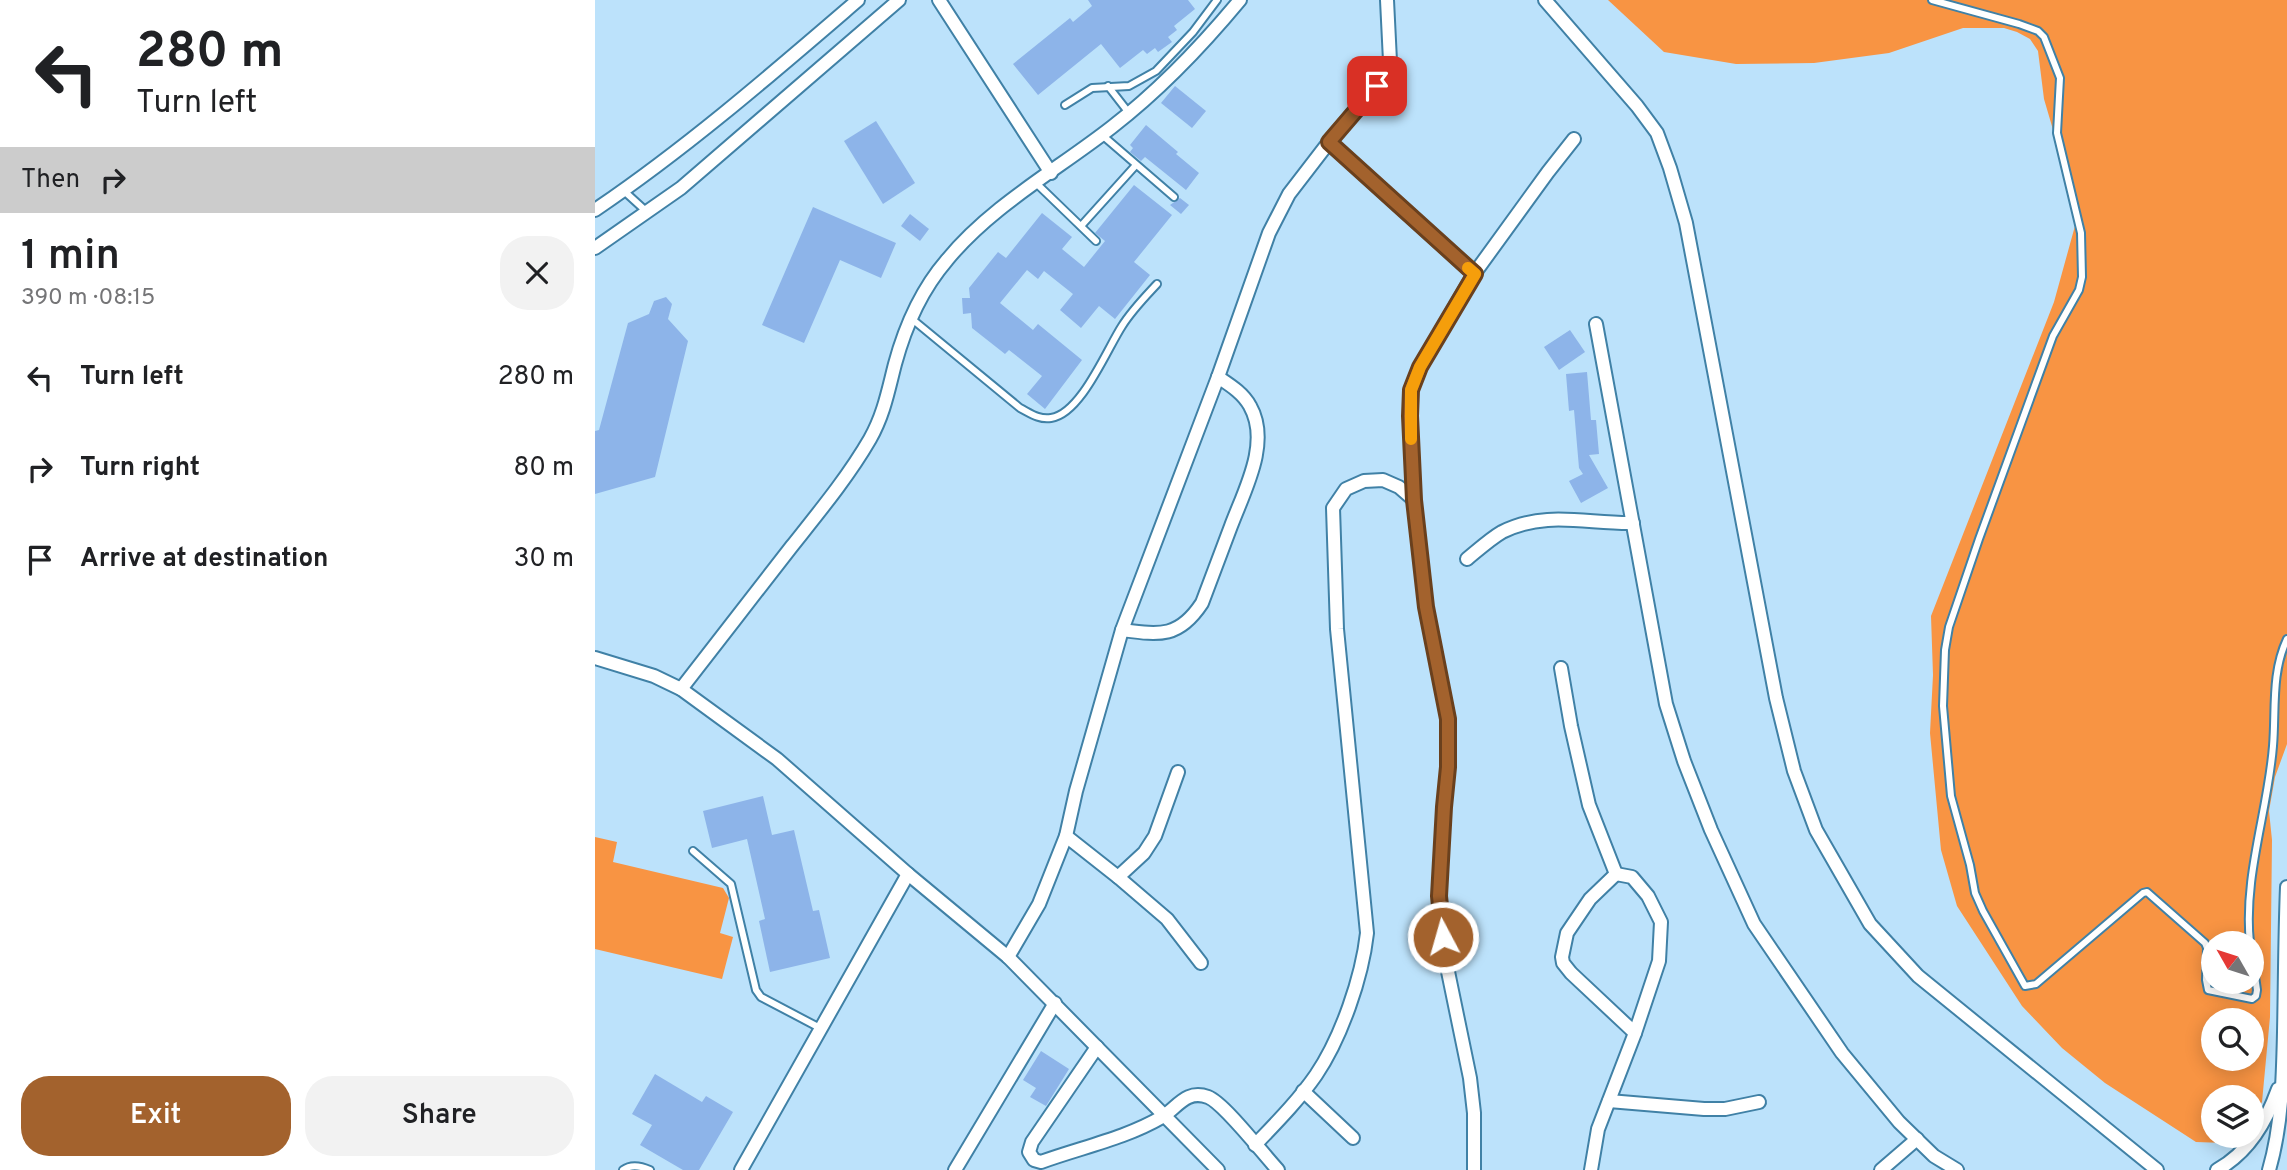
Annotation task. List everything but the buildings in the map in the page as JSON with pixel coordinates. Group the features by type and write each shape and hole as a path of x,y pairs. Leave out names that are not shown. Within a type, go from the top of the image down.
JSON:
{"street":[{"path":"595,210 624,191 733,107 858,0"},
{"path":"595,248 681,188 899,0"},
{"path":"939,0 1051,173"},
{"path":"681,689 831,497 870,438 886,404 896,362 912,319 931,279 949,256 988,219 1102,135 1176,72 1240,0"},
{"path":"1009,957 1039,905 1066,836 1076,790 1122,631 1219,377 1269,233 1289,194 1386,74 1390,61 1387,0"},
{"path":"1545,0 1651,124 1670,168 1686,223 1776,698 1794,771 1817,830 1870,924 1918,976 2157,1170"},
{"path":"1474,1170 1474,1113 1470,1078 1445,957 1439,896 1448,767 1448,719 1426,607 1414,500 1411,390 1420,367 1475,274 1574,139"},
{"path":"1329,142 1475,274"},
{"path":"1596,324 1667,704 1684,761 1711,830 1754,924 1842,1053 1899,1122 1934,1156 1957,1170"},
{"path":"1122,631 1157,634 1173,630 1193,617 1202,603 1252,471 1258,439 1250,405 1219,377"},
{"path":"1255,1145 1317,1074 1343,1022 1360,974 1367,933 1338,629 1333,508 1346,488 1364,481 1383,480 1399,487 1414,500"},
{"path":"1467,559 1501,533 1541,519 1633,523"},
{"path":"595,658 654,676 681,689 777,759 908,874 1009,957 1218,1170"},
{"path":"1561,668 1589,805 1616,874"},
{"path":"1118,877 1147,849 1156,836 1178,772"},
{"path":"1066,836 1167,919 1201,963"},
{"path":"741,1170 908,874"},
{"path":"1591,1170 1598,1129 1659,961 1661,922 1648,896 1632,877 1616,874"},
{"path":"1616,874 1590,899 1567,933 1562,957 1571,973 1635,1033"},
{"path":"2269,1170 2280,1123 2283,1076 2287,887"},
{"path":"955,1170 1055,1003"},
{"path":"1097,1047 1032,1142 1029,1152 1031,1158 1041,1162 1122,1137 1165,1116 1188,1097 1205,1096 1216,1101 1278,1170"},
{"path":"2283,1076 2287,1093"},
{"path":"2217,1170 2240,1153 2255,1137 2269,1113 2283,1076"},
{"path":"1303,1091 1353,1138"},
{"path":"1609,1101 1704,1109 1725,1109 1759,1102"},
{"path":"1881,1170 1917,1139"}],"lane":[{"path":"1065,105 1092,88 1129,86 1156,71 1193,32 1217,0"},
{"path":"1931,0 2019,24 2038,31 2044,37 2060,78 2057,132 2081,233 2080,290 2053,336 1945,641 1943,706 1951,796 1976,893 1983,911 2025,986 2036,984 2143,893 2147,892 2201,940"},
{"path":"1108,86 1129,113"},
{"path":"1102,135 1174,197"},
{"path":"1081,226 1136,165"},
{"path":"1036,183 1096,241"},
{"path":"624,191 648,213"},
{"path":"912,319 1020,408 1034,416 1051,418 1065,412 1078,398 1099,370 1122,326 1157,284"},
{"path":"2250,931 2248,900 2273,746 2278,666 2287,639"},
{"path":"693,851 731,884 756,990 761,997 820,1028"},
{"path":"2228,994 2252,999 2256,994"},
{"path":"623,1170 639,1166 650,1170"}],"shaded area":[{"path":"1608,0 2287,0 2287,744 2275,777 2269,811 2272,840 2270,1017 2264,1085 2201,1085 2201,1142 2196,1142 2105,1083 2062,1048 2022,1006 1957,906 1941,850 1930,733 1933,675 1931,616 2054,302 2078,215 2044,99 2038,51 2030,39 2004,28 1963,28 1889,53 1814,63 1736,64 1664,52"},
{"path":"595,837 617,842 613,862 723,888 729,898 720,933 733,937 722,979 595,949"}],"slow traffic":[{"path":"1411,439 1411,390 1420,367 1475,274 1468,268"}],"route":[{"path":"1377,86 1329,142 1475,274 1420,367 1411,390 1414,500 1426,607 1448,719 1448,767 1439,896 1443,937"}]}
